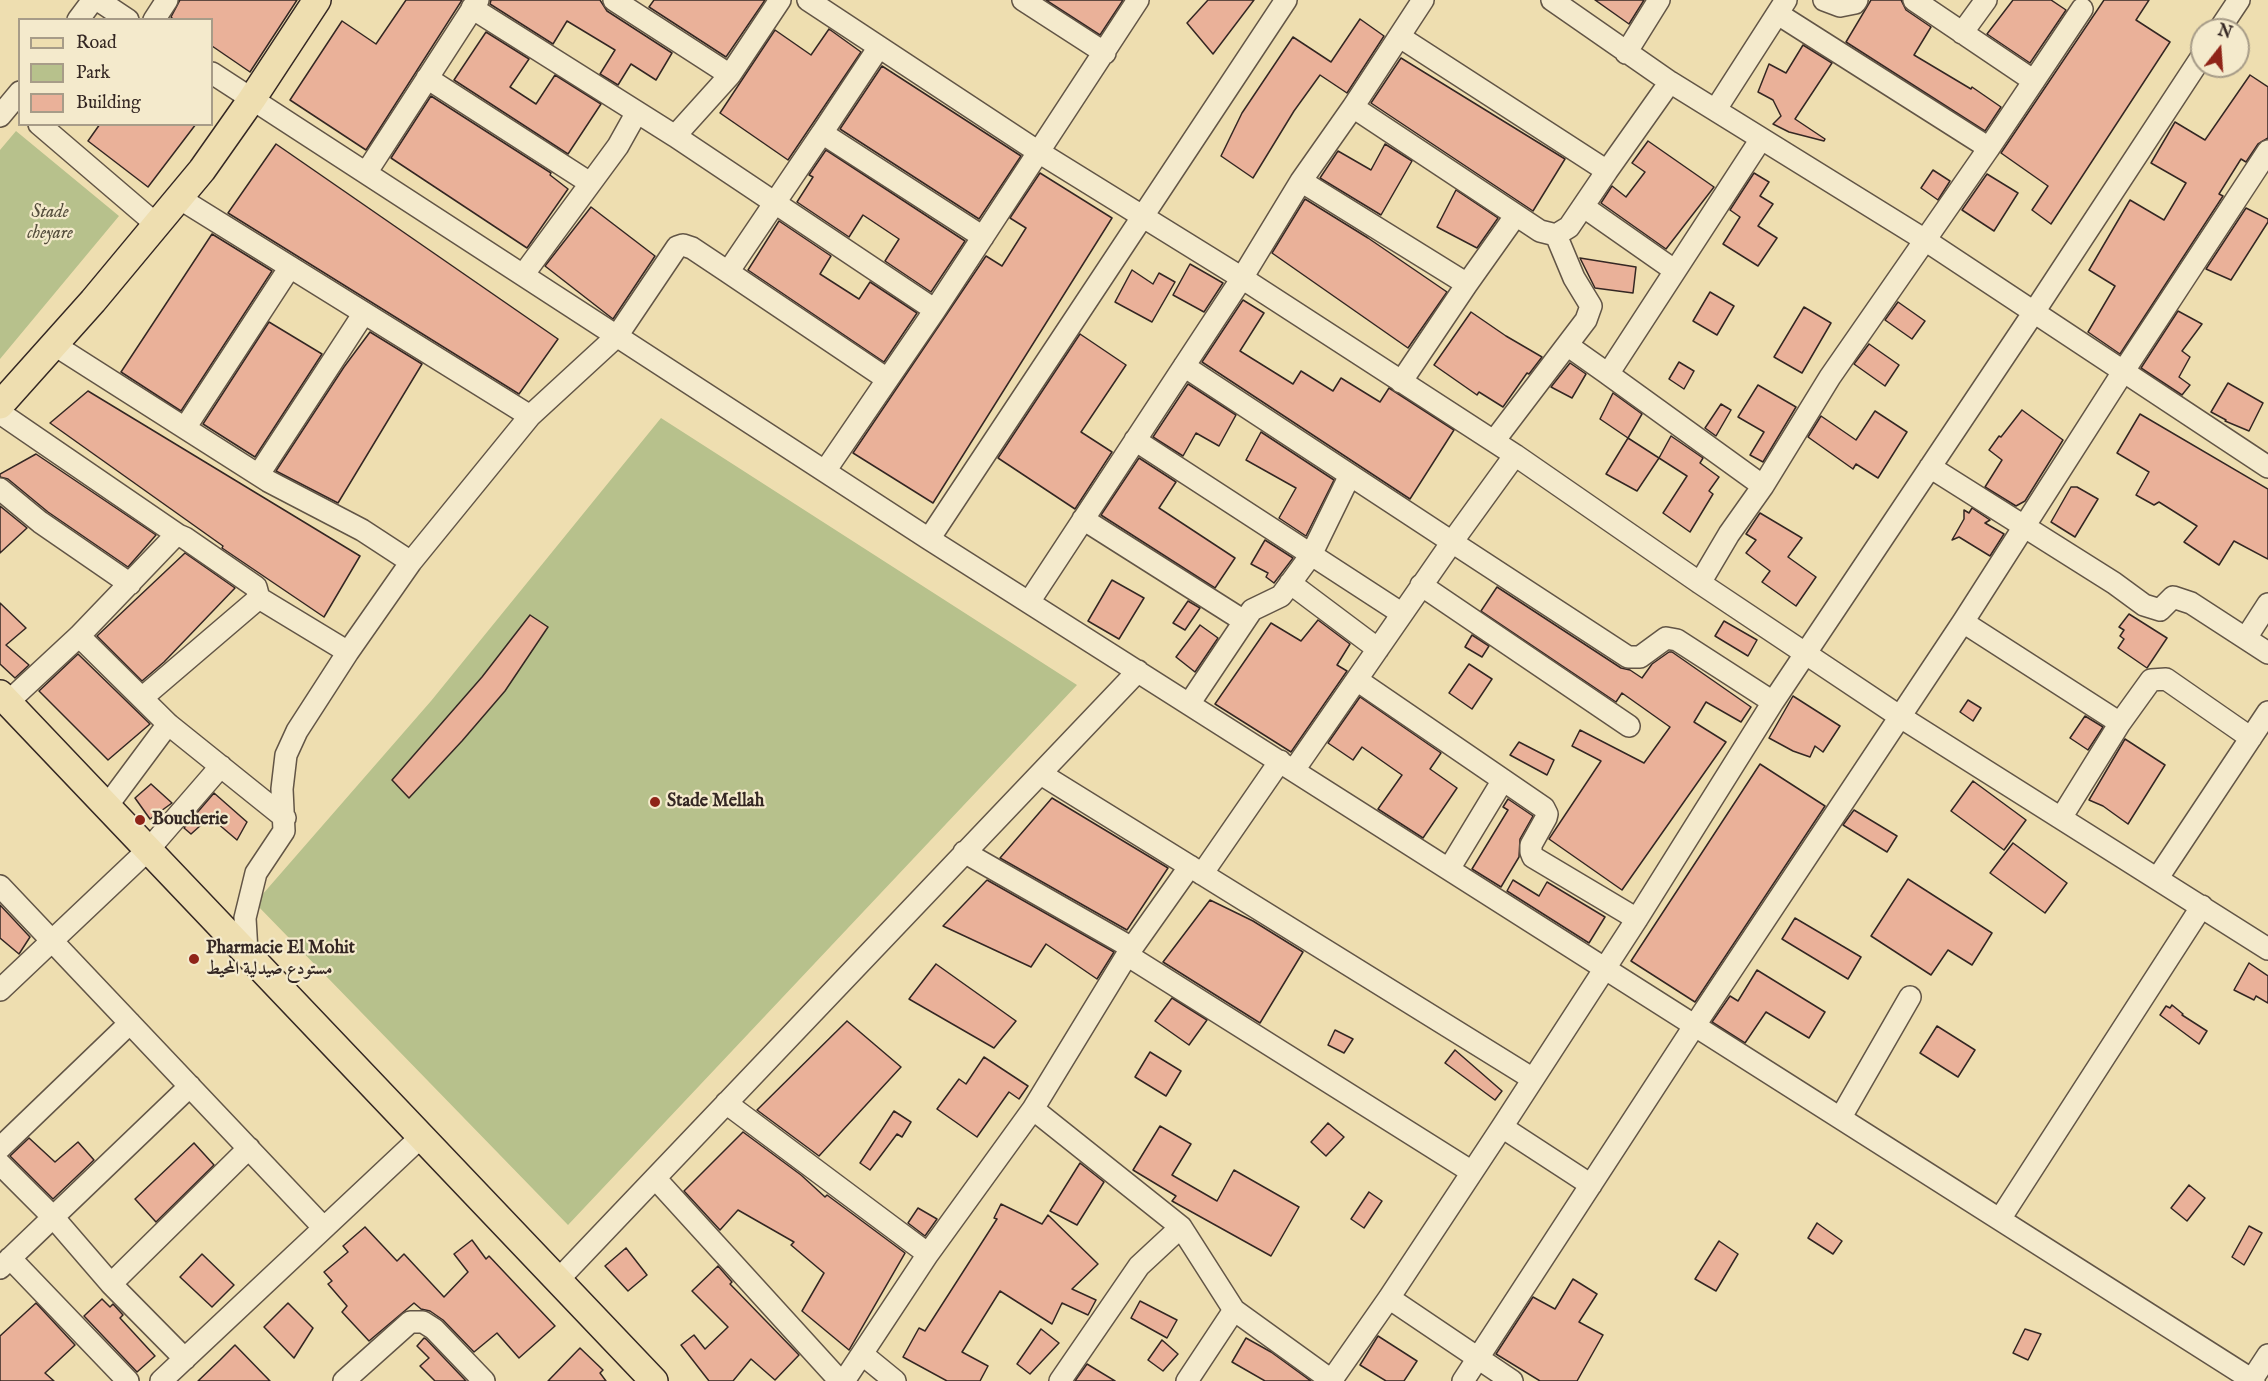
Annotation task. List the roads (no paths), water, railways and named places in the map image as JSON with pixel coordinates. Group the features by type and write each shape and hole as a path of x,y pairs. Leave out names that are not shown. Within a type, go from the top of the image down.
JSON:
{"main road":[{"path":"0,405 93,301 202,170 317,0"},
{"path":"4,698 654,1381"}],"street":[{"path":"80,18 96,0 125,18"},
{"path":"155,18 167,0"},
{"path":"614,0 730,75"},
{"path":"675,136 730,75 780,0"},
{"path":"808,0 831,6 879,47 1037,151 1242,278 1494,441 1899,716 2268,949"},
{"path":"1023,0 1105,53"},
{"path":"825,471 935,310 1138,0"},
{"path":"929,539 1286,0"},
{"path":"1029,602 1242,278 1301,181 1423,0"},
{"path":"1552,0 1670,82 1925,240 2268,467"},
{"path":"1626,53 1659,0"},
{"path":"1824,0 1840,6 1855,3 1857,0"},
{"path":"1914,0 2034,81"},
{"path":"1962,33 1986,0"},
{"path":"2227,18 2239,0"},
{"path":"1700,583 1830,377 2034,81 2079,3"},
{"path":"366,173 475,4 935,310"},
{"path":"1716,109 1782,7 1989,148"},
{"path":"1400,37 1606,171"},
{"path":"728,272 776,204 879,47"},
{"path":"213,74 929,539 2252,1380 2268,1356"},
{"path":"1034,1109 1181,1227 1234,1310 1331,1381 1503,1127 1773,702 2190,74"},
{"path":"427,78 590,183"},
{"path":"1353,107 1540,231 1556,235 1569,227 1584,207 1606,171 1670,82"},
{"path":"523,275 618,146 637,112"},
{"path":"41,126 157,225"},
{"path":"822,133 983,237"},
{"path":"1608,374 1761,139"},
{"path":"1463,1381 1695,1025 2025,528 2123,372 2268,151"},
{"path":"1301,181 1467,284"},
{"path":"179,198 530,416"},
{"path":"1584,207 1674,270"},
{"path":"1401,382 1516,215"},
{"path":"1494,441 1586,320 1591,306 1574,279 1556,235"},
{"path":"247,952 245,918 252,883 256,873 284,831 282,789 286,755 297,731 348,652 411,562 530,416 617,336 677,247 683,245 692,248 887,379"},
{"path":"185,428 290,267"},
{"path":"259,474 364,313"},
{"path":"53,344 259,474 363,530 411,562"},
{"path":"1567,345 1763,486"},
{"path":"1184,366 1628,657 1640,657 1666,638 1677,640 1773,702"},
{"path":"0,412 178,536 185,537 256,587 259,598 348,652"},
{"path":"1135,440 1401,613"},
{"path":"655,1178 842,1381 928,1254 1034,1109 1130,952 1196,870 1287,766 1357,680 1401,613 1515,455"},
{"path":"1930,467 2144,605 2160,610 2173,597 2191,603 2268,653"},
{"path":"1189,704 1252,610 1281,596 1311,555 1350,475"},
{"path":"0,489 40,522 130,584"},
{"path":"1083,519 1244,621"},
{"path":"4,698 79,636 173,538 178,536"},
{"path":"1290,583 1378,649"},
{"path":"1421,585 1629,726"},
{"path":"142,698 259,598"},
{"path":"2246,638 2268,604"},
{"path":"1963,622 2120,723"},
{"path":"79,636 168,724 285,818"},
{"path":"558,1280 1138,671"},
{"path":"2061,818 2120,723 2151,680 2166,679 2251,738"},
{"path":"1357,680 1544,808 1547,814 1531,845 1533,857 1637,919"},
{"path":"2157,879 2268,712"},
{"path":"107,806 168,724"},
{"path":"0,990 149,849 221,766"},
{"path":"1041,774 1533,1079"},
{"path":"1449,869 1503,780"},
{"path":"964,852 1130,952 1472,1172"},
{"path":"0,886 324,1228"},
{"path":"2000,1219 2202,906"},
{"path":"1840,1117 1910,997"},
{"path":"0,1148 130,1023"},
{"path":"128,1381 5,1263 190,1086"},
{"path":"726,1103 928,1254"},
{"path":"1503,1127 1591,1185"},
{"path":"161,1381 422,1136"},
{"path":"111,1284 249,1148"},
{"path":"0,1164 54,1218 111,1284 184,1359"},
{"path":"1060,1381 1139,1266 1181,1227"},
{"path":"1389,1298 1512,1381"},
{"path":"1187,1381 1234,1310"},
{"path":"345,1381 410,1322 423,1322 434,1329 484,1381"},
{"path":"862,1354 896,1381"}],"place":[{"name":"Stade Mellah","path":"655,802"},
{"name":"Boucherie","path":"140,820"},
{"name":"Pharmacie El Mohit مستودع صيدلية المحيط","path":"194,959"}],"park label":[{"name":"Stade cheyare","path":"50,223"}]}
